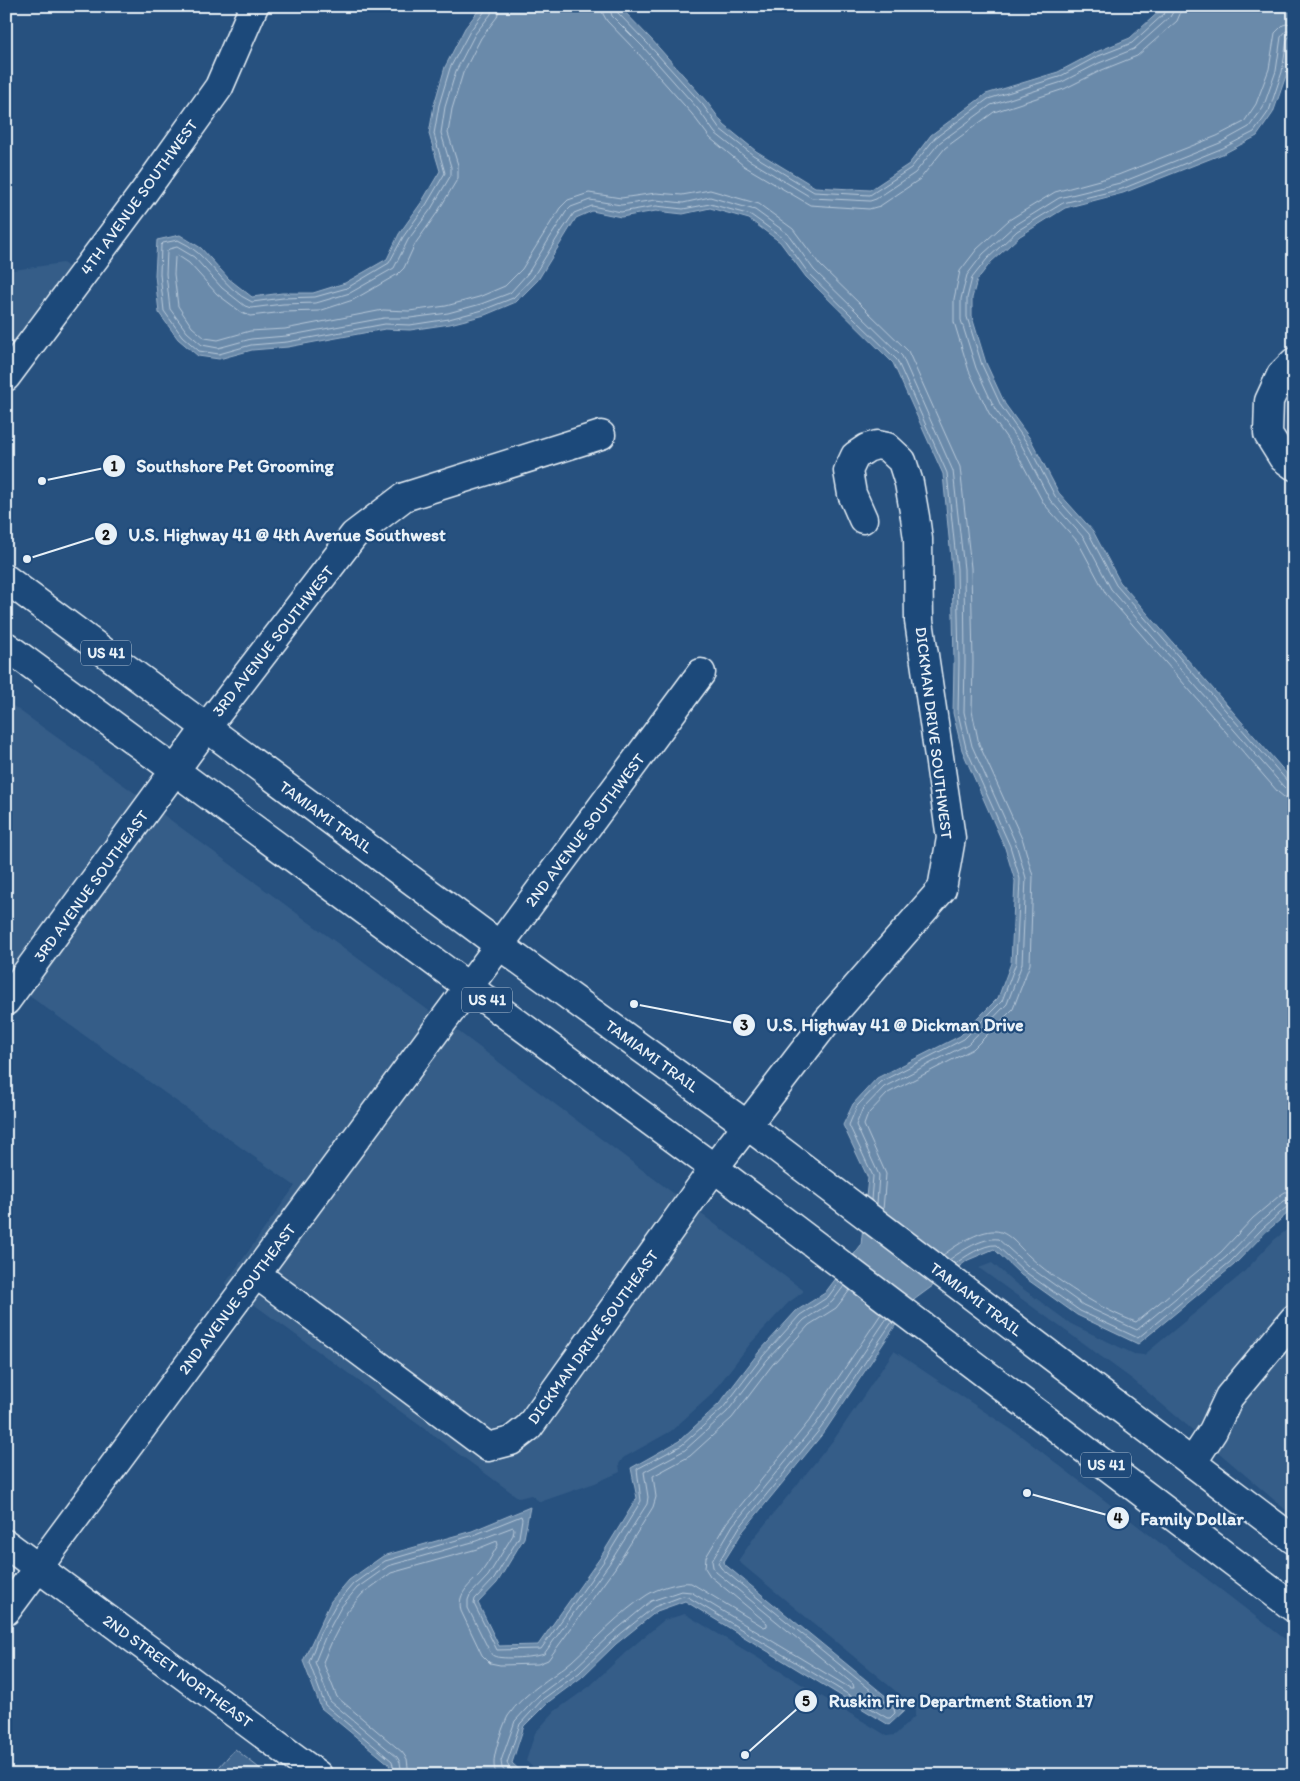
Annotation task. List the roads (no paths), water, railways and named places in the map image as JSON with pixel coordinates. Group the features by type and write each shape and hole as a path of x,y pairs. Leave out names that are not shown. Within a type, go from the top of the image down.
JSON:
{"street":[{"name":"4TH AVENUE SOUTHWEST","path":"6,377 219,88 254,6"},
{"path":"1294,362 1281,375 1269,401 1268,434 1283,458 1294,466"},
{"name":"3RD AVENUE SOUTHWEST","path":"175,770 354,535 404,497 601,435"},
{"name":"DICKMAN DRIVE SOUTHWEST","path":"714,1168 827,1021 942,888 950,838 919,621 918,539 909,482 902,461 887,446 878,445 868,448 855,456 848,471 852,494 862,519"},
{"name":"TAMIAMI TRAIL","path":"6,579 499,945 747,1125 1294,1540"},
{"name":"US 41","path":"6,646 714,1168 1294,1608"},
{"name":"2ND AVENUE SOUTHWEST","path":"469,987 701,673"},
{"name":"3RD AVENUE SOUTHEAST","path":"6,1001 175,770"},
{"name":"2ND AVENUE SOUTHEAST","path":"6,1611 469,987"},
{"name":"DICKMAN DRIVE SOUTHEAST","path":"256,1274 488,1447 511,1441 529,1427 714,1168"},
{"path":"1192,1463 1213,1431 1229,1397 1294,1319"},
{"name":"2ND STREET NORTHEAST","path":"6,1544 318,1775"}],"water":[{"path":"482,6 619,6 707,102 724,125 756,151 815,187 870,190 909,164 931,135 986,94 1058,72 1094,53 1130,38 1162,9 1162,6 1294,6 1294,21 1287,73 1273,113 1257,136 1225,153 1123,193 1065,208 1020,236 991,262 977,280 972,298 972,317 986,363 1005,404 1031,440 1059,493 1093,531 1120,582 1294,782 1294,1208 1266,1232 1234,1265 1138,1344 1077,1315 1021,1275 994,1249 968,1260 911,1302 825,1431 743,1531 723,1563 904,1711 889,1725 685,1601 657,1611 616,1644 582,1677 547,1703 524,1726 512,1763 525,1775 391,1775 389,1764 321,1708 303,1661 331,1601 349,1580 383,1556 472,1531 530,1507 524,1538 497,1583 478,1603 499,1646 538,1645 600,1558 637,1498 631,1468 679,1441 719,1404 759,1352 796,1311 825,1293 861,1245 868,1178 843,1125 853,1104 877,1078 960,1036 998,998 1011,963 1015,881 1005,848 962,750 953,713 952,569 943,474 893,363 806,277 780,242 749,219 710,208 683,214 656,211 621,217 592,211 576,218 538,280 516,302 485,315 450,324 410,330 385,329 288,347 252,350 219,359 198,356 178,339 159,313 155,275 157,240 180,235 201,248 229,279 252,297 282,293 313,293 345,283 387,259 399,234 421,203 440,171 429,134 434,105 445,67 465,28"}],"place":[{"name":"Southshore Pet Grooming","path":"42,481"},
{"name":"U.S. Highway 41 @ 4th Avenue Southwest","path":"27,559"},
{"name":"U.S. Highway 41 @ Dickman Drive","path":"634,1004"},
{"name":"Family Dollar","path":"1027,1493"},
{"name":"Ruskin Fire Department Station 17","path":"745,1755"}]}
